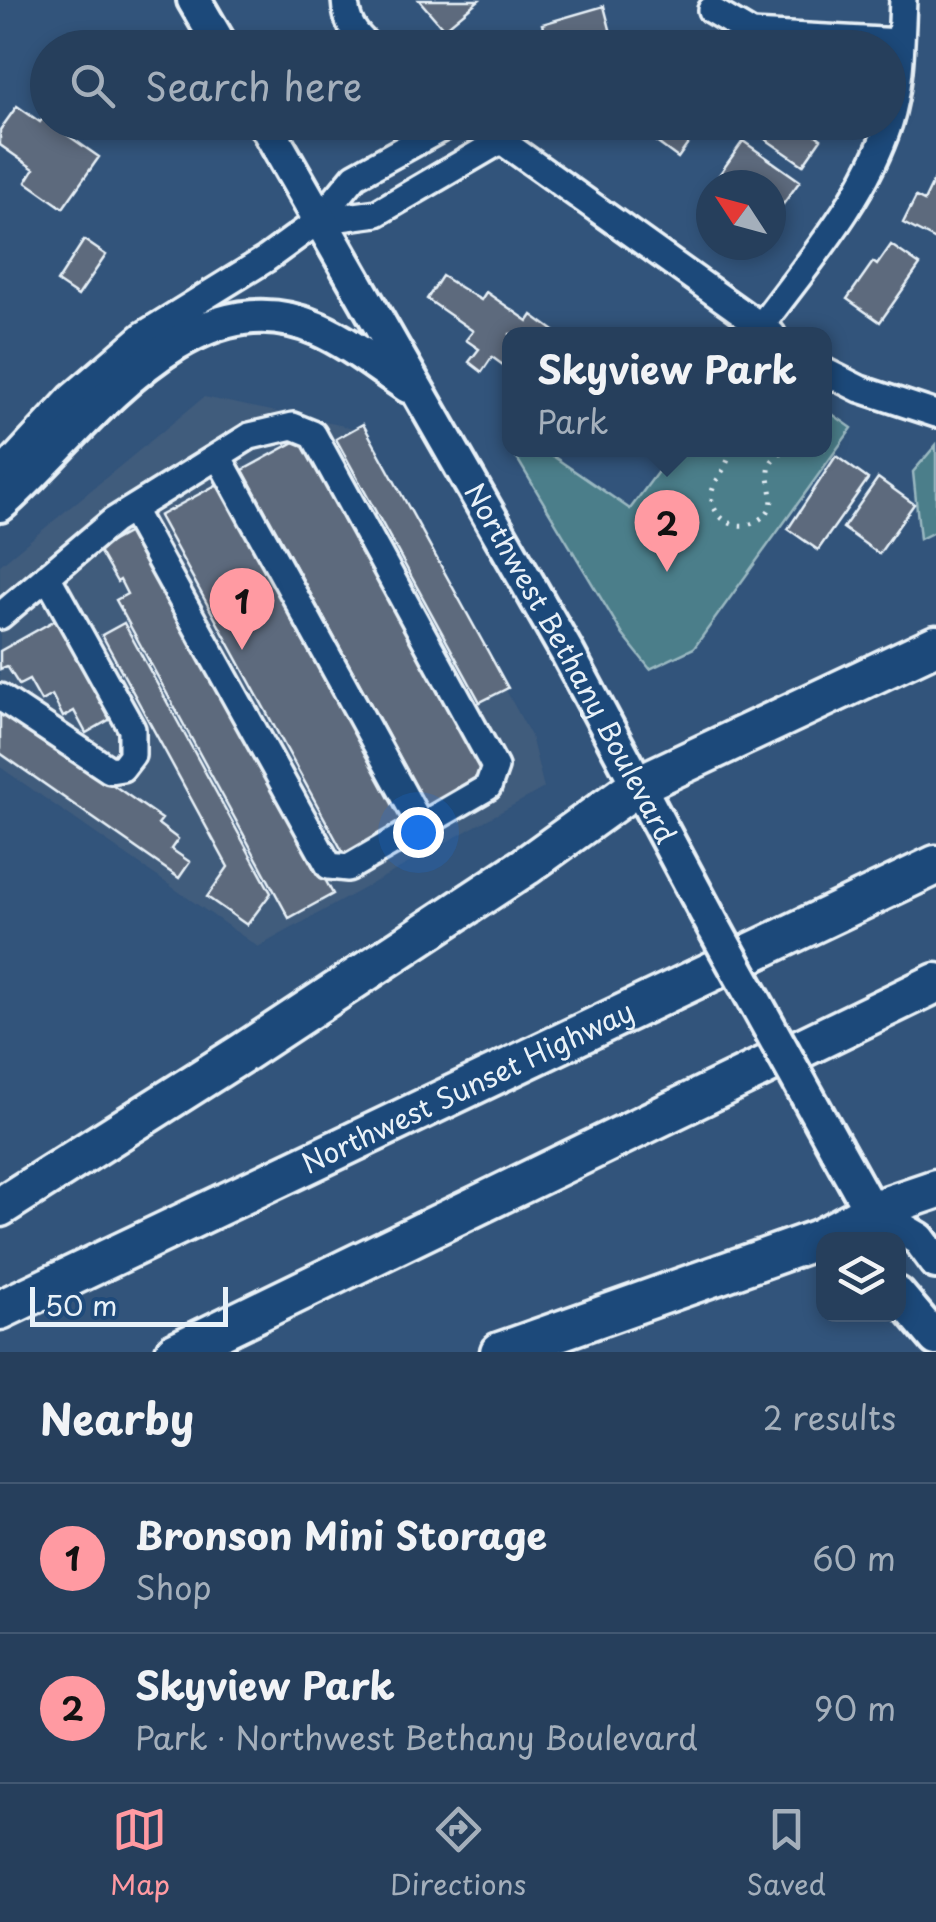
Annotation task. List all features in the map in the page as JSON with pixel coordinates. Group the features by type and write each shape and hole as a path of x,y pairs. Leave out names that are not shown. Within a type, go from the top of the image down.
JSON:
{"highway":[{"path":"0,1206 244,1052 526,866 638,785 936,645"},
{"name":"Northwest Sunset Highway","path":"0,1310 936,865"},
{"path":"175,1352 936,983"},
{"path":"500,1352 819,1239 873,1225 936,1189"}],"main road":[{"path":"194,0 212,30"},
{"name":"Northwest Bethany Boulevard","path":"274,140 532,590 836,1148 873,1225"},
{"path":"0,505 27,482 104,399 183,338 217,323 265,316 316,328 415,391"},
{"path":"873,1225 919,1239 936,1262"},
{"path":"906,1303 936,1338"}],"street":[{"path":"344,0 352,30"},
{"path":"902,30 903,0"},
{"path":"712,10 745,30"},
{"path":"0,474 70,397 133,343 266,259 318,221 356,176 421,140"},
{"path":"318,221 377,213 502,140 762,327"},
{"path":"768,327 853,197 881,140"},
{"path":"832,375 936,414"},
{"path":"0,616 132,510 250,436 293,426 313,434 495,768 488,787 348,868 329,866 132,510"},
{"path":"218,456 421,826"},
{"path":"0,698 110,770 122,768 132,756 132,729 47,576"}],"path":[{"path":"729,457 710,494 716,512 728,523 741,526 764,516 772,505 770,467 777,457"}],"shaded area":[{"path":"204,397 364,430 531,736 544,788 258,947 0,767 0,565"}],"green space":[{"path":"832,414 852,428 832,456"},
{"path":"936,445 936,531 920,539 913,472"},
{"path":"516,457 554,457 630,509 669,457 831,457 694,648 650,669 623,635"}],"building":[{"path":"419,0 479,0 444,29"},
{"path":"604,6 610,30 544,30 542,24"},
{"path":"17,106 30,115 30,140 75,140 99,157 63,208 26,182 34,169 0,145 0,130"},
{"path":"654,140 691,140 678,158"},
{"path":"767,140 820,140 803,165"},
{"path":"743,141 784,170 723,170"},
{"path":"786,171 800,181 786,200"},
{"path":"936,176 936,240 903,223 916,197 924,201"},
{"path":"84,240 106,255 78,296 57,282"},
{"path":"891,245 920,265 880,322 847,299 873,262 877,265"},
{"path":"442,276 481,300 486,292 528,321 532,315 549,327 502,327 502,364 492,357 482,372 469,362 479,349 466,340 473,331 427,299"},
{"path":"363,424 508,688 480,702 336,439"},
{"path":"302,438 487,776 428,809 243,470"},
{"path":"836,456 868,479 818,550 788,529"},
{"path":"878,478 914,504 879,554 843,528"},
{"path":"218,484 403,822 344,854 159,516"},
{"path":"131,531 333,894 289,918 116,600 127,594 98,549"},
{"path":"59,618 114,717 86,733 74,711 63,717 52,695 41,701 29,680 19,685 7,666 0,669 0,651"},
{"path":"124,623 271,893 247,925 207,897 228,867 102,635"},
{"path":"0,706 162,819 158,824 178,839 171,849 190,862 179,878 0,753"}],"place":[{"name":"Skyview Park","path":"667,572"},
{"name":"Bronson Mini Storage","path":"242,650"}]}
